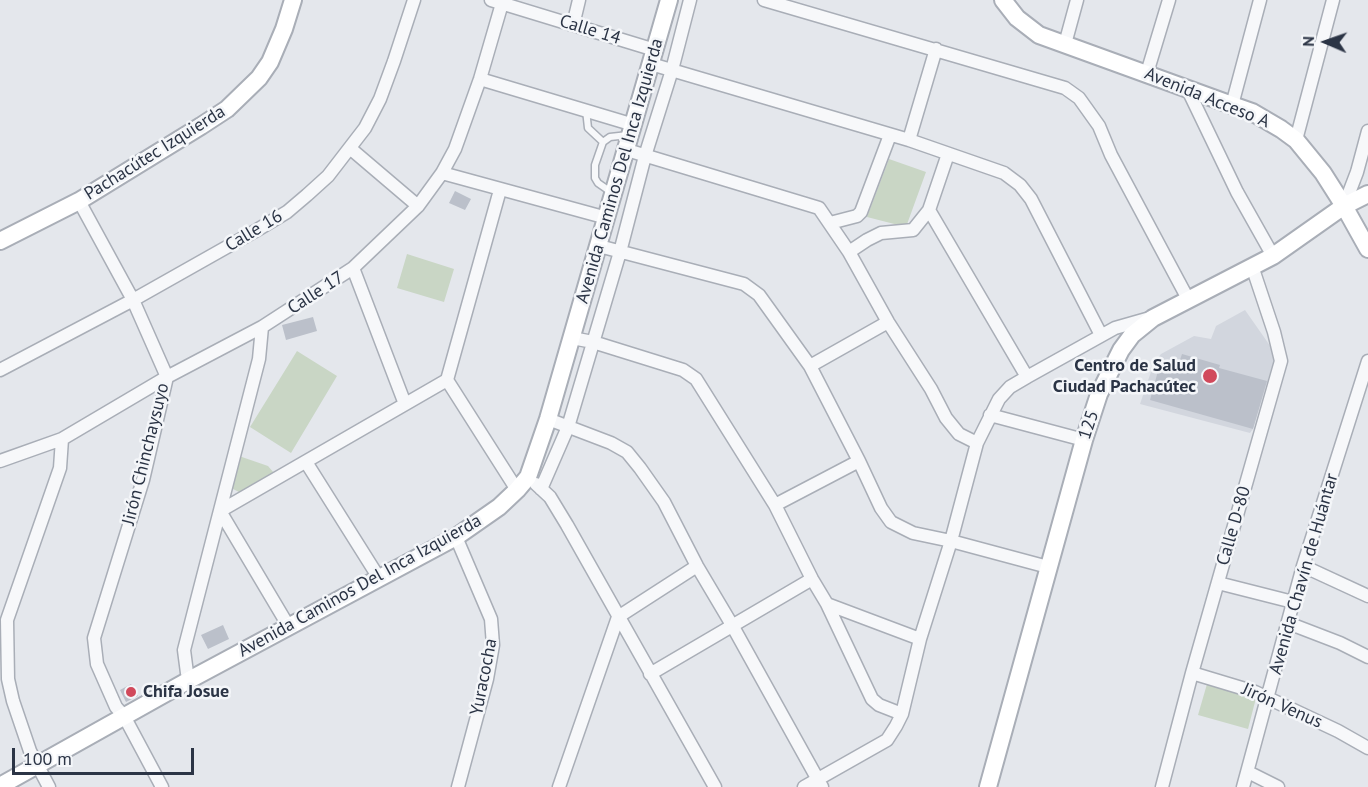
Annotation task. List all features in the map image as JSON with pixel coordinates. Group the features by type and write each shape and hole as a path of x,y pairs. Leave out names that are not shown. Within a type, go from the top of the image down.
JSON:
{"main road":[{"name":"Pachacútec Izquierda","path":"0,241 79,201 201,126 244,93 259,78 270,62 293,0"},
{"name":"Avenida Caminos Del Inca Izquierda","path":"0,786 123,716 456,537 499,507 523,484 548,419 669,0"},
{"name":"Avenida Acceso A","path":"1003,0 1027,27 1039,35 1147,73 1267,120 1296,140 1323,173 1368,249"},
{"name":"125","path":"988,787 1084,440 1099,394 1121,350 1132,335 1153,318 1273,255 1344,206 1368,194"}],"street":[{"name":"Calle 16","path":"0,370 133,300 287,212 328,176 351,149 380,99 414,0"},
{"path":"573,25 579,0"},
{"path":"541,489 568,427 620,252 645,156 672,70 690,0"},
{"path":"764,0 1065,88 1079,98 1099,126 1111,154 1188,299"},
{"path":"1065,44 1077,0"},
{"path":"1147,73 1169,0"},
{"path":"1232,105 1260,0"},
{"path":"1296,140 1333,0"},
{"name":"Calle 14","path":"499,1 573,25 653,57 672,70 909,140 1004,173 1020,185 1040,215 1101,335"},
{"name":"Calle 17","path":"0,461 62,439 167,377 262,327 353,268 418,206 442,173 455,148 480,79 499,1"},
{"path":"909,140 936,49"},
{"path":"480,79 586,110 630,136 645,156 819,208 849,252 946,418 959,434 977,443"},
{"path":"1187,88 1237,192 1273,255"},
{"path":"1344,206 1357,172 1368,131"},
{"path":"830,223 856,216 861,212 890,135"},
{"path":"351,149 418,206"},
{"path":"849,252 881,234 912,230 929,210 948,154"},
{"path":"442,173 607,218"},
{"path":"220,511 447,380 500,190"},
{"name":"Jirón Chinchaysuyo","path":"79,201 133,300 167,377 143,480 94,638 97,664 116,707 162,787"},
{"path":"929,210 1026,377"},
{"path":"599,246 744,284 759,295 810,366 881,508 891,522 913,533 1047,567"},
{"name":"Calle D-80","path":"1162,787 1192,673 1281,362 1274,332 1252,266"},
{"path":"353,268 405,404"},
{"path":"804,787 820,783 887,740 896,726 902,714 920,639 951,541 977,443 999,399 1010,387 1101,335 1115,328 1153,318"},
{"path":"810,366 888,322"},
{"path":"191,679 187,673 184,650 259,359 262,327"},
{"path":"572,338 593,342 683,370 696,379 775,505 827,604 872,699 879,705 902,714"},
{"name":"Avenida Chavín de Huántar","path":"1243,787 1269,699 1303,566 1368,361"},
{"path":"447,380 523,484 541,489 550,497 715,787"},
{"path":"990,415 1084,440"},
{"path":"548,419 611,443 627,452 664,502 697,566 820,783"},
{"path":"49,787 36,765 4,681 3,621 60,468 62,439"},
{"path":"775,505 859,460"},
{"path":"306,462 379,578"},
{"path":"220,511 289,627"},
{"name":"Yuracocha","path":"456,537 491,619 493,645 487,679 458,787"},
{"path":"559,787 618,617 697,566"},
{"path":"1303,566 1368,596"},
{"path":"650,675 812,579"},
{"path":"1218,583 1293,602"},
{"path":"827,604 920,639"},
{"path":"1288,623 1340,643 1368,657"},
{"name":"Jirón Venus","path":"1192,673 1256,692 1368,748"},
{"path":"1248,772 1278,787"}],"lane":[{"path":"586,110 588,128 603,142"},
{"path":"614,195 598,183 595,178 595,165 603,142 610,137 630,136"}],"shaded area":[{"name":"Centro de Salud Ciudad Pachacútec","path":"1245,310 1273,350 1274,360 1250,433 1140,404 1154,363 1161,354 1194,336 1211,339 1216,326"}],"green space":[{"path":"889,159 926,172 906,227 867,217"},
{"path":"407,254 454,269 444,302 397,288"},
{"path":"297,351 337,376 291,453 250,427"},
{"path":"239,456 268,466 274,473 239,492 229,487"},
{"path":"1207,684 1256,698 1248,729 1198,715"}],"building":[{"path":"455,191 471,199 465,210 449,203"},
{"path":"313,317 317,331 286,340 282,325"},
{"path":"1182,354 1220,365 1219,368 1267,381 1253,429 1150,400 1158,371 1168,374 1171,364 1178,366"},
{"path":"223,625 229,639 208,649 201,635"},
{"name":"Chifa Josue","path":"131,684 138,696 126,702 120,690"}],"place":[{"name":"Centro de Salud Ciudad Pachacútec","path":"1210,376"},
{"name":"Chifa Josue","path":"131,692"}]}
